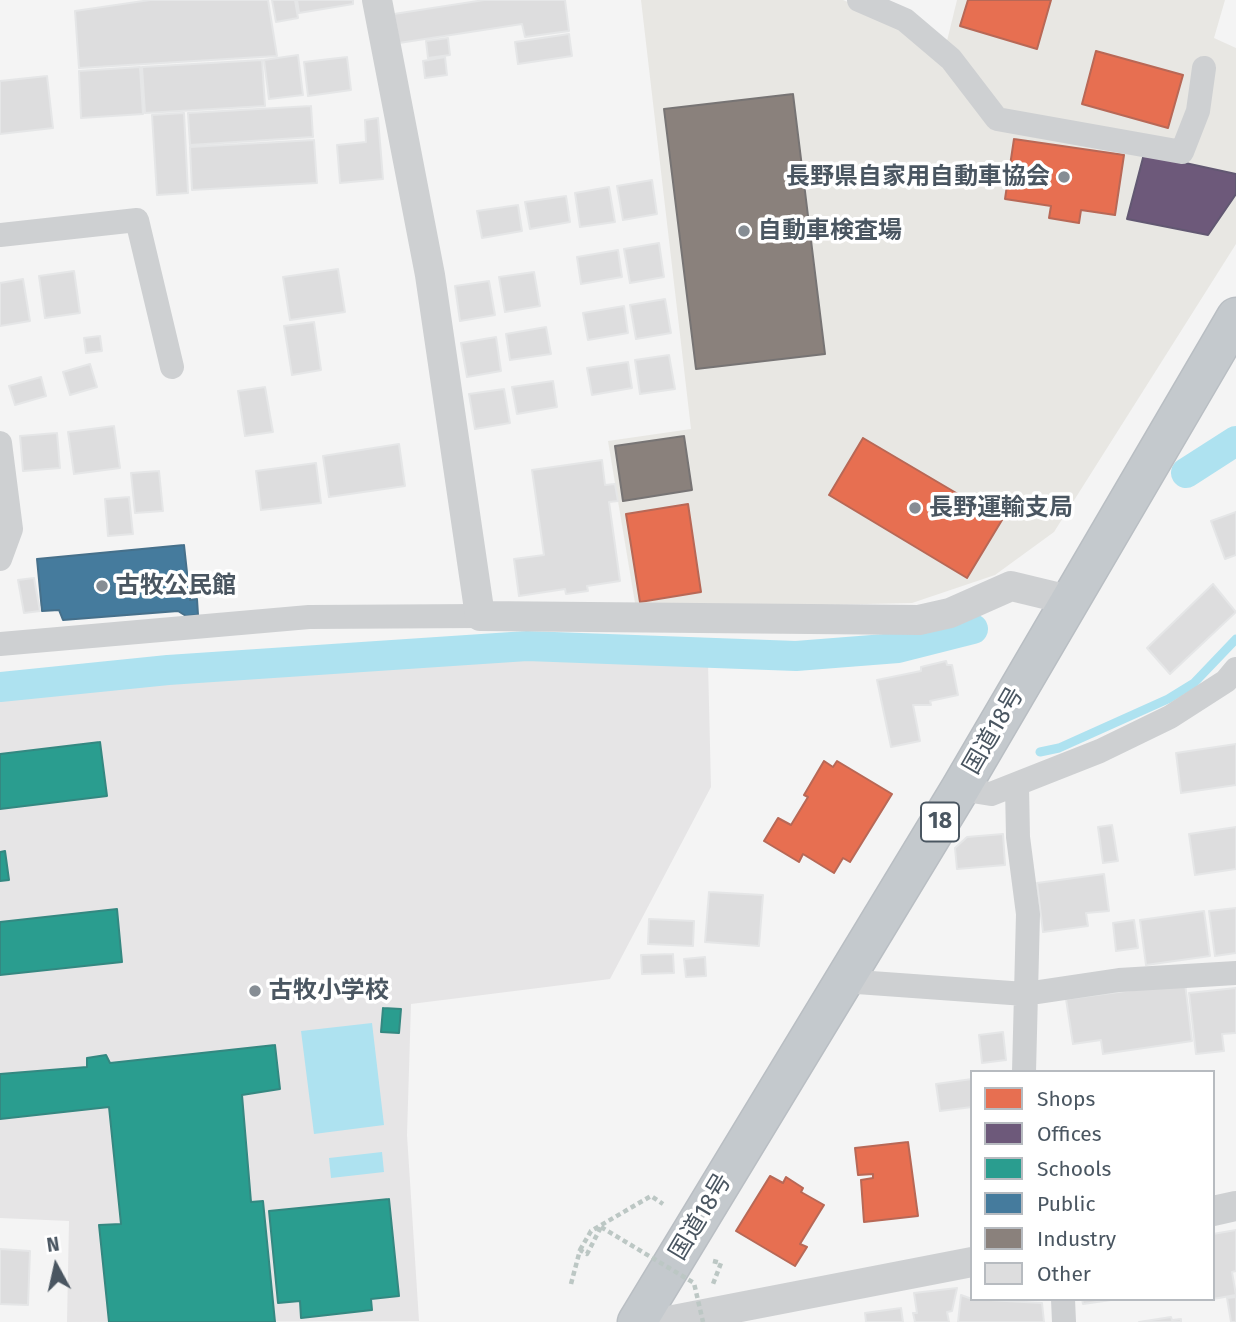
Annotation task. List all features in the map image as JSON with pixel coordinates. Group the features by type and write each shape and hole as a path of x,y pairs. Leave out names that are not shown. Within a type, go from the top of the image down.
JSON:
{"highway":[{"name":"国道18号","path":"637,1322 960,789 1236,317"}],"street":[{"path":"377,0 430,275 480,616"},
{"path":"859,0 905,20 951,59 997,119 1182,152 1198,111 1204,68"},
{"path":"0,235 137,220 172,367"},
{"path":"0,443 11,529 0,559"},
{"path":"0,644 309,617 919,620 950,613 1011,586 1069,600"},
{"path":"960,789 991,794 1017,786 1170,717 1226,681 1236,669"},
{"path":"1017,786 1018,837 1028,914 1024,1070"},
{"path":"843,981 1026,994 1119,980 1236,973"},
{"path":"1215,1211 1236,1206"},
{"path":"663,1322 970,1262"},
{"path":"1063,1301 1064,1322"}],"path":[{"path":"571,1284 579,1250 591,1231 651,1196 663,1204"},
{"path":"579,1250 587,1254 601,1227 694,1283 703,1322"},
{"path":"707,1267 714,1260 722,1263 709,1295"},
{"path":"694,1283 701,1275"}],"shaded area":[{"path":"641,0 843,0 901,24 997,108 947,41 957,0 1225,0 1214,38 1236,48 1236,244 1054,532 995,575 912,603 636,609 608,441 691,429"},
{"name":"古牧小学校","path":"536,656 708,663 711,787 610,979 411,1004 407,1135 419,1321 67,1322 69,1221 0,1218 0,692 251,672"}],"water":[{"path":"372,1023 384,1125 314,1134 301,1031"},
{"path":"382,1152 384,1172 331,1178 329,1158"}],"building: Shops":[{"path":"968,0 1051,0 1037,49 960,26"},
{"path":"1096,51 1183,75 1168,128 1082,104"},
{"name":"長野県自家用自動車協会","path":"1014,139 1124,155 1115,215 1081,210 1079,223 1049,218 1051,206 1005,199"},
{"name":"長野運輸支局","path":"863,438 1002,520 967,578 829,495"},
{"path":"688,504 701,592 640,602 626,514"},
{"path":"824,761 833,767 837,761 892,794 850,862 843,858 834,873 803,854 799,862 764,841 778,818 791,825 808,797 804,795"},
{"path":"908,1142 918,1216 864,1222 861,1180 873,1178 873,1174 858,1175 855,1148"},
{"path":"770,1176 783,1183 786,1177 803,1188 801,1192 824,1205 800,1244 807,1247 795,1266 736,1231"}],"building: Offices":[{"path":"1144,154 1236,174 1236,194 1208,235 1127,219"}],"building: Schools":[{"path":"100,742 107,796 0,809 0,754"},
{"path":"5,851 9,880 0,881 0,852"},
{"path":"117,909 122,962 0,975 0,922"},
{"path":"383,1008 401,1009 399,1033 381,1032"},
{"path":"275,1045 280,1089 242,1095 251,1202 263,1201 275,1322 109,1322 99,1225 121,1224 109,1107 0,1119 0,1074 87,1067 87,1058 106,1055 110,1063"},
{"path":"389,1199 399,1296 371,1299 372,1310 301,1318 300,1301 278,1303 269,1211"}],"building: Public":[{"path":"184,545 190,600 197,599 198,615 186,616 178,611 63,620 59,610 42,611 37,559"}],"building: Industry":[{"name":"自動車検査場","path":"793,94 825,354 696,369 664,109"},
{"path":"684,436 692,490 623,501 615,446"}],"building: Other":[{"path":"150,0 268,0 277,56 79,68 75,11"},
{"path":"272,0 295,0 298,18 276,22"},
{"path":"297,0 353,0 353,4 299,13"},
{"path":"484,0 565,0 569,31 525,37 522,24 399,43 394,14"},
{"path":"569,34 572,56 518,64 515,42"},
{"path":"448,38 450,55 428,58 426,41"},
{"path":"298,55 303,95 269,99 264,60"},
{"path":"347,57 351,90 308,96 304,62"},
{"path":"445,57 447,75 425,78 423,61"},
{"path":"262,60 265,106 145,113 142,67"},
{"path":"140,67 143,114 81,118 79,71"},
{"path":"47,76 53,128 0,134 0,81"},
{"path":"311,106 313,137 190,145 188,113"},
{"path":"184,113 188,193 157,195 152,115"},
{"path":"378,118 383,179 340,183 337,145 366,142 365,120"},
{"path":"314,140 317,183 192,190 190,147"},
{"path":"652,180 657,214 623,220 617,186"},
{"path":"609,187 615,222 580,227 575,193"},
{"path":"566,196 570,222 530,229 525,202"},
{"path":"518,205 522,231 482,238 477,211"},
{"path":"659,243 664,277 630,283 624,249"},
{"path":"618,250 622,277 581,284 577,257"},
{"path":"338,269 345,312 290,320 283,277"},
{"path":"74,271 80,313 45,318 39,276"},
{"path":"534,272 540,306 505,312 499,277"},
{"path":"23,279 30,321 0,326 0,283"},
{"path":"489,281 495,315 460,321 455,286"},
{"path":"665,299 671,333 636,339 630,305"},
{"path":"624,306 628,333 588,340 583,313"},
{"path":"314,322 321,370 292,375 284,326"},
{"path":"546,327 551,354 510,360 506,334"},
{"path":"100,336 102,351 86,353 84,338"},
{"path":"496,337 501,371 467,377 461,343"},
{"path":"669,355 675,389 640,394 635,360"},
{"path":"628,362 632,388 592,395 587,368"},
{"path":"90,364 97,387 70,395 63,372"},
{"path":"41,377 46,396 15,405 9,386"},
{"path":"553,381 557,407 517,414 512,387"},
{"path":"265,387 273,432 245,436 238,391"},
{"path":"504,389 510,423 475,429 469,394"},
{"path":"114,426 120,468 74,474 68,432"},
{"path":"57,433 60,468 23,471 20,436"},
{"path":"399,444 405,486 329,497 323,456"},
{"path":"602,460 605,485 615,484 618,501 609,502 620,581 587,586 588,591 566,594 565,589 519,596 514,559 544,555 532,470"},
{"path":"316,463 321,503 261,510 256,471"},
{"path":"159,471 163,511 135,513 131,473"},
{"path":"129,497 133,534 108,536 105,499"},
{"path":"1236,512 1236,555 1225,559 1211,521"},
{"path":"34,578 40,611 24,613 18,580"},
{"path":"1213,584 1236,612 1170,674 1147,648"},
{"path":"946,661 947,665 952,665 958,695 930,701 931,705 913,705 920,741 891,747 877,680 921,671 921,667"},
{"path":"1236,744 1236,785 1181,793 1176,753"},
{"path":"1112,825 1118,861 1103,863 1098,827"},
{"path":"1236,827 1236,869 1195,875 1189,834"},
{"path":"1003,834 1005,865 957,869 955,848 967,837"},
{"path":"1104,874 1109,911 1086,913 1088,926 1043,932 1037,883"},
{"path":"709,892 763,895 759,946 705,942"},
{"path":"1236,908 1236,953 1215,956 1209,911"},
{"path":"1204,911 1210,956 1146,965 1140,920"},
{"path":"649,919 694,921 693,946 648,944"},
{"path":"1134,920 1138,948 1116,951 1113,923"},
{"path":"673,954 674,973 642,974 641,955"},
{"path":"705,957 706,976 686,977 684,959"},
{"path":"1185,983 1192,1041 1103,1054 1101,1040 1073,1044 1066,999"},
{"path":"1236,988 1236,1033 1222,1034 1224,1051 1196,1054 1189,993"},
{"path":"1003,1032 1006,1060 982,1063 979,1035"},
{"path":"970,1079 970,1107 940,1111 936,1084"},
{"path":"1236,1230 1236,1271 1232,1272 1236,1295 1215,1299 1215,1234"},
{"path":"0,1249 30,1251 28,1305 0,1304"},
{"path":"957,1288 952,1311 947,1312 949,1322 915,1322 913,1313 917,1313 914,1293"},
{"path":"961,1295 970,1298 970,1301 1042,1303 1044,1322 958,1322"},
{"path":"1236,1297 1236,1322 1231,1322 1227,1298"},
{"path":"1082,1301 1104,1301 1083,1304"},
{"path":"901,1308 903,1322 866,1322 865,1313"},
{"path":"1171,1317 1172,1320 1181,1319 1181,1322 1139,1322"}],"waterway":[{"path":"1186,473 1236,441"},
{"path":"0,687 168,670 527,646 796,656 898,648 973,629"},
{"path":"1040,752 1059,748 1168,699 1194,683 1236,639"}],"place":[{"name":"長野県自家用自動車協会","path":"1064,177"},
{"name":"自動車検査場","path":"744,231"},
{"name":"長野運輸支局","path":"915,508"},
{"name":"古牧公民館","path":"102,586"},
{"name":"古牧小学校","path":"255,991"}]}
